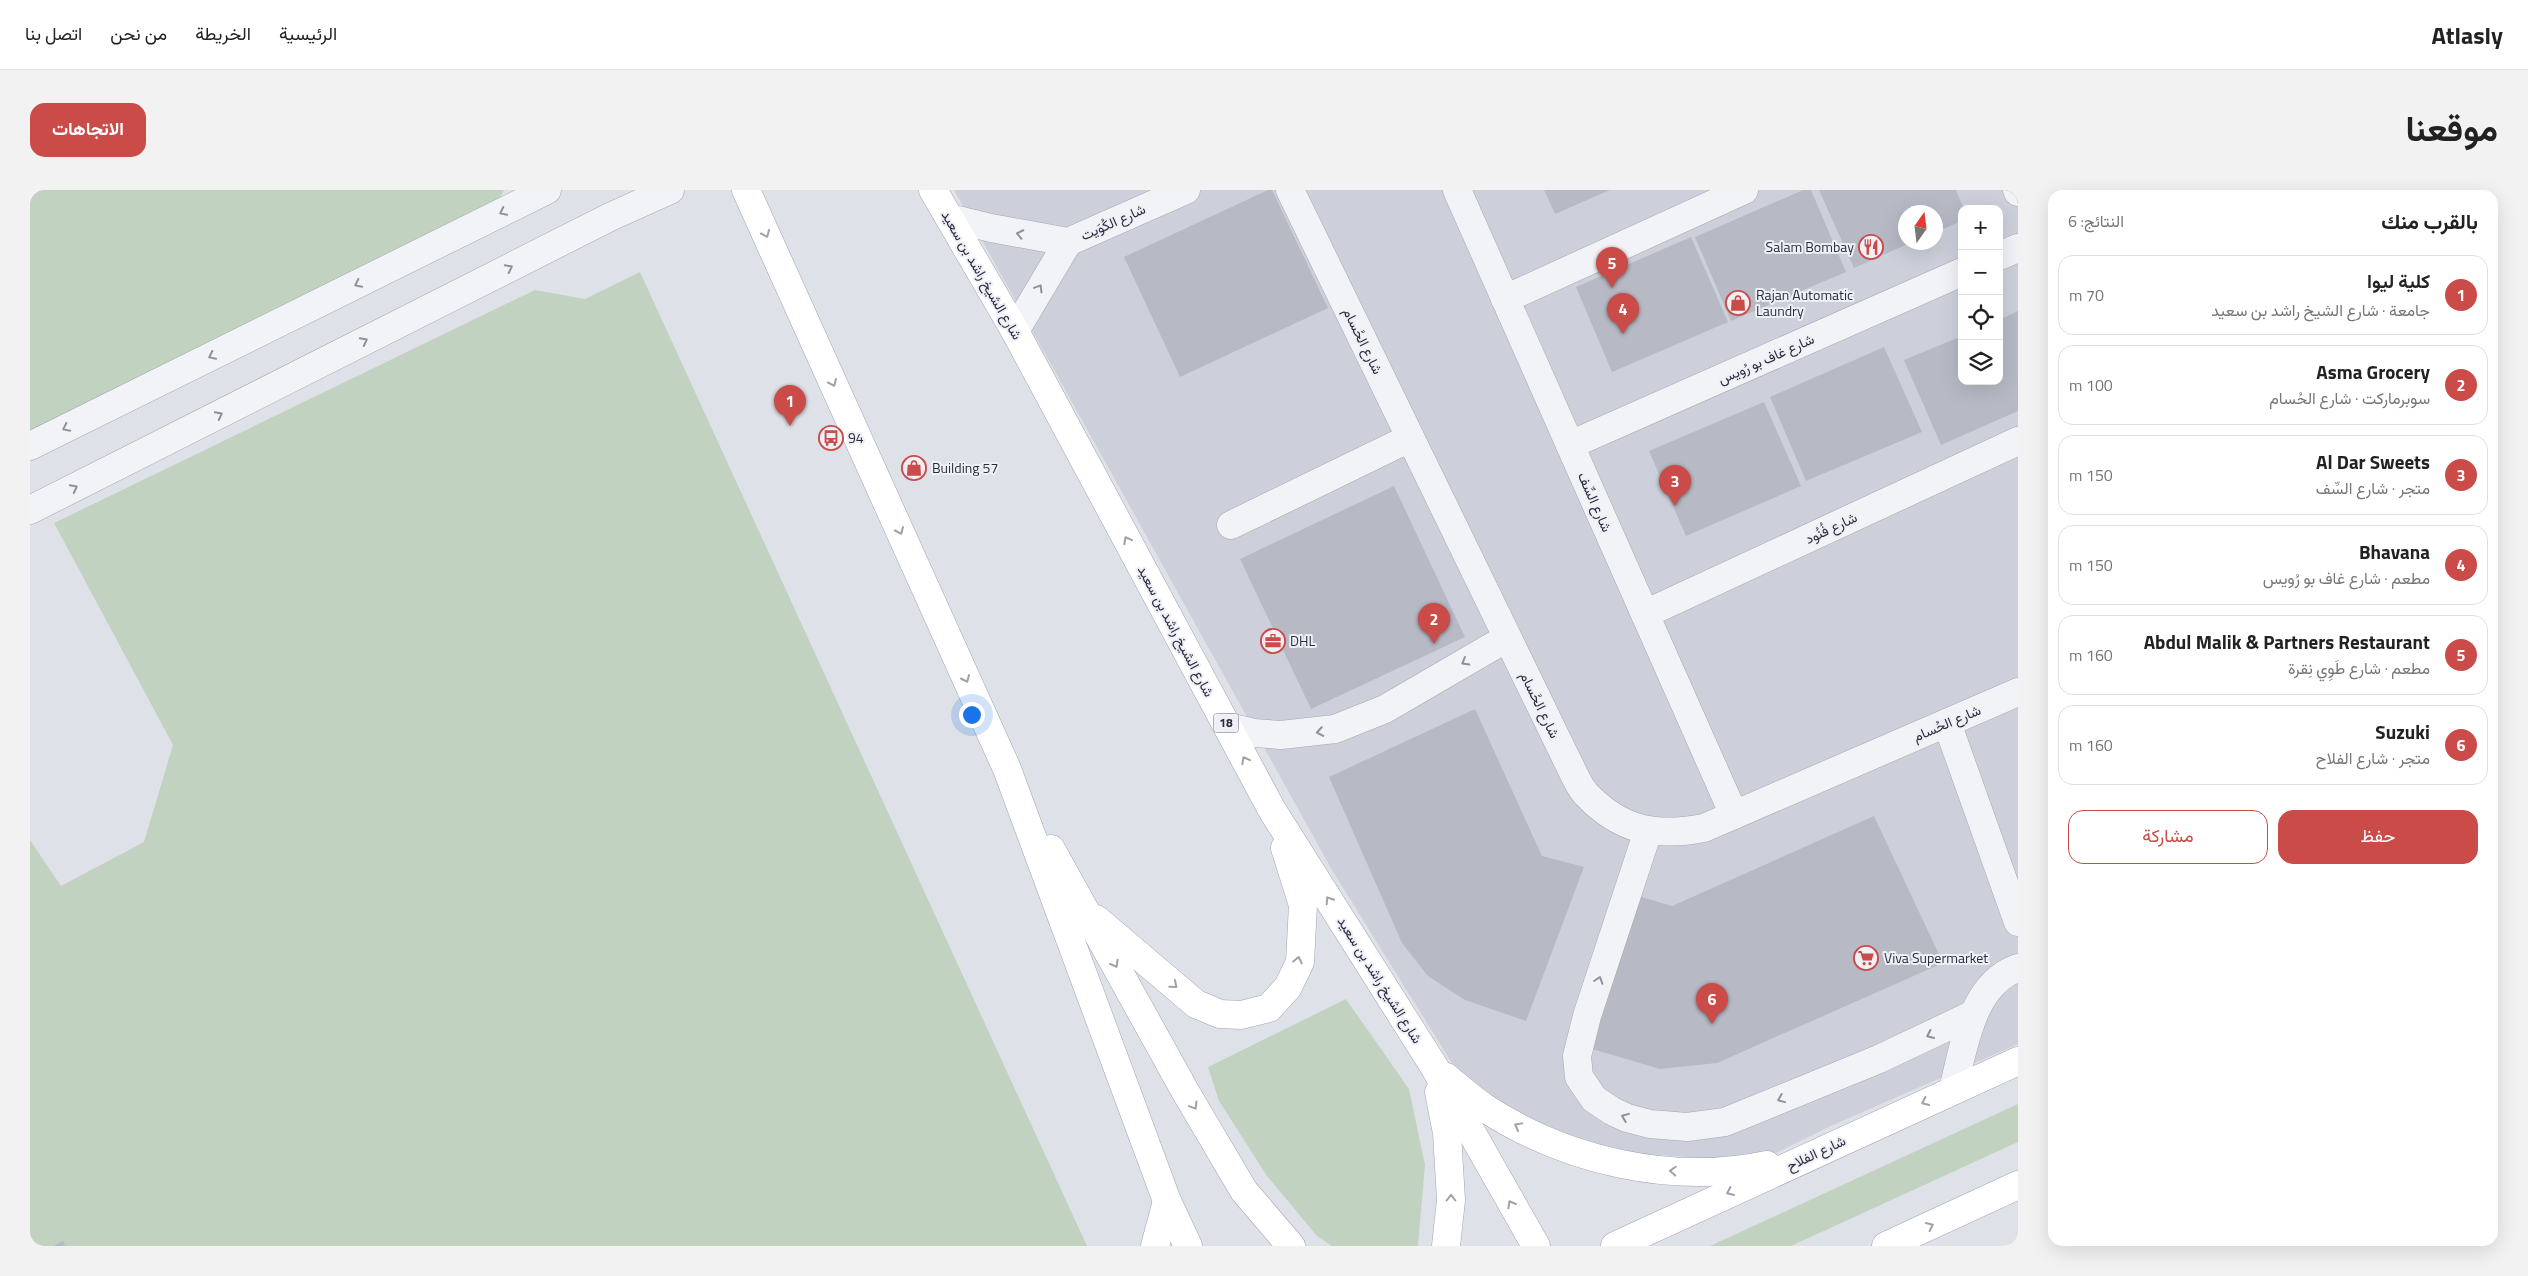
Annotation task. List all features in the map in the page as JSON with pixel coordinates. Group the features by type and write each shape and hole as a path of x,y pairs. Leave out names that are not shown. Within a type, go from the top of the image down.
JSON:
{"main road":[{"path":"746,190 1007,769 1167,1202 1188,1246"},
{"name":"شارع الشيخ راشد بن سعيد","path":"933,190 1015,331 1272,810 1435,1068 1536,1246"},
{"path":"1007,769 1185,1091 1244,1191 1291,1246"},
{"path":"1084,908 1196,1004 1220,1014 1241,1015 1269,1008 1288,987 1300,962 1303,905 1272,810"},
{"name":"شارع الفلاح","path":"1615,1246 1953,1089 2018,1061"},
{"path":"1435,1068 1485,1108 1542,1139 1607,1161 1671,1172 1739,1171 1808,1157"},
{"path":"1435,1068 1448,1142 1451,1200 1446,1246"},
{"path":"1886,1246 2018,1185"},
{"path":"1155,1246 1167,1202"}],"street":[{"path":"30,446 547,190"},
{"path":"30,510 612,216 670,190"},
{"name":"شارع الكُوَيت","path":"950,218 991,228 1068,242 1186,190"},
{"name":"شارع الحُسام","path":"1290,190 1507,638 1585,793 1613,818 1648,831 1676,833 1704,828 2018,692"},
{"name":"شارع السِّف","path":"1456,190 1734,815"},
{"path":"1505,299 1744,190"},
{"name":"شارع الكُوَيت","path":"1015,331 1068,242"},
{"path":"2003,254 2018,248"},
{"name":"شارع غاف بو رُويس","path":"1570,445 1958,274"},
{"path":"1231,525 1410,438"},
{"name":"شارع فُنُود","path":"1645,614 2018,442"},
{"path":"1228,727 1254,733 1281,735 1335,729 1385,709 1507,638"},
{"path":"1947,723 2018,922"},
{"path":"1648,831 1587,1016 1577,1056 1579,1077 1594,1099 1612,1111 1627,1118 1650,1124 1687,1127 1725,1122 1879,1059 1974,1014"},
{"path":"1953,1089 1974,1014 1983,996 1996,981 2018,968"}],"shaded area":[{"path":"954,190 2018,190 2018,1044 1833,1125 1778,1152 1741,1161 1620,1152 1545,1128 1491,1098 1458,1073 1332,870"}],"green space":[{"path":"30,190 504,190 489,221 30,437"},
{"path":"640,272 1087,1246 30,1246 30,840 61,886 144,842 173,745 54,523 535,290 585,299"},
{"path":"1346,999 1409,1089 1425,1165 1418,1246 1332,1246 1317,1236 1267,1176 1219,1101 1208,1067"},
{"path":"2018,1104 2018,1142 1791,1246 1710,1246"}],"building":[{"path":"1268,190 1272,190 1328,308 1180,377 1124,257"},
{"path":"1544,190 1610,190 1555,214"},
{"path":"1803,190 1811,190 1846,272 1731,321 1695,237"},
{"path":"1819,190 1956,190 1962,205 1958,205 1958,223 1943,229 1943,205 1898,205 1898,248 1854,268"},
{"path":"1691,237 1728,322 1612,372 1576,287"},
{"path":"2018,311 2018,411 1941,445 1904,360 1958,338 1958,385 2003,385 2003,318"},
{"path":"1884,347 1922,432 1806,481 1770,397"},
{"path":"1764,402 1801,486 1686,536 1649,451"},
{"path":"1394,486 1465,637 1311,709 1240,559"},
{"path":"1475,709 1542,856 1584,867 1526,1021 1465,1000 1428,976 1402,943 1329,777"},
{"path":"1874,816 1943,963 1717,1063 1660,1069 1589,1048 1638,896 1672,906"},
{"path":"63,1241 65,1246 54,1246"}],"place":[{"name":"Salam Bombay","path":"1871,247"},
{"name":"Abdul Malik & Partners Restaurant","path":"1612,288"},
{"name":"Rajan Automatic Laundry","path":"1738,303"},
{"name":"Bhavana","path":"1623,334"},
{"name":"كلية ليوا","path":"790,426"},
{"name":"94","path":"831,438"},
{"name":"Building 57","path":"914,468"},
{"name":"Al Dar Sweets","path":"1675,506"},
{"name":"DHL","path":"1273,641"},
{"name":"Asma Grocery","path":"1434,644"},
{"name":"Viva Supermarket","path":"1866,958"},
{"name":"Suzuki","path":"1712,1024"}]}
